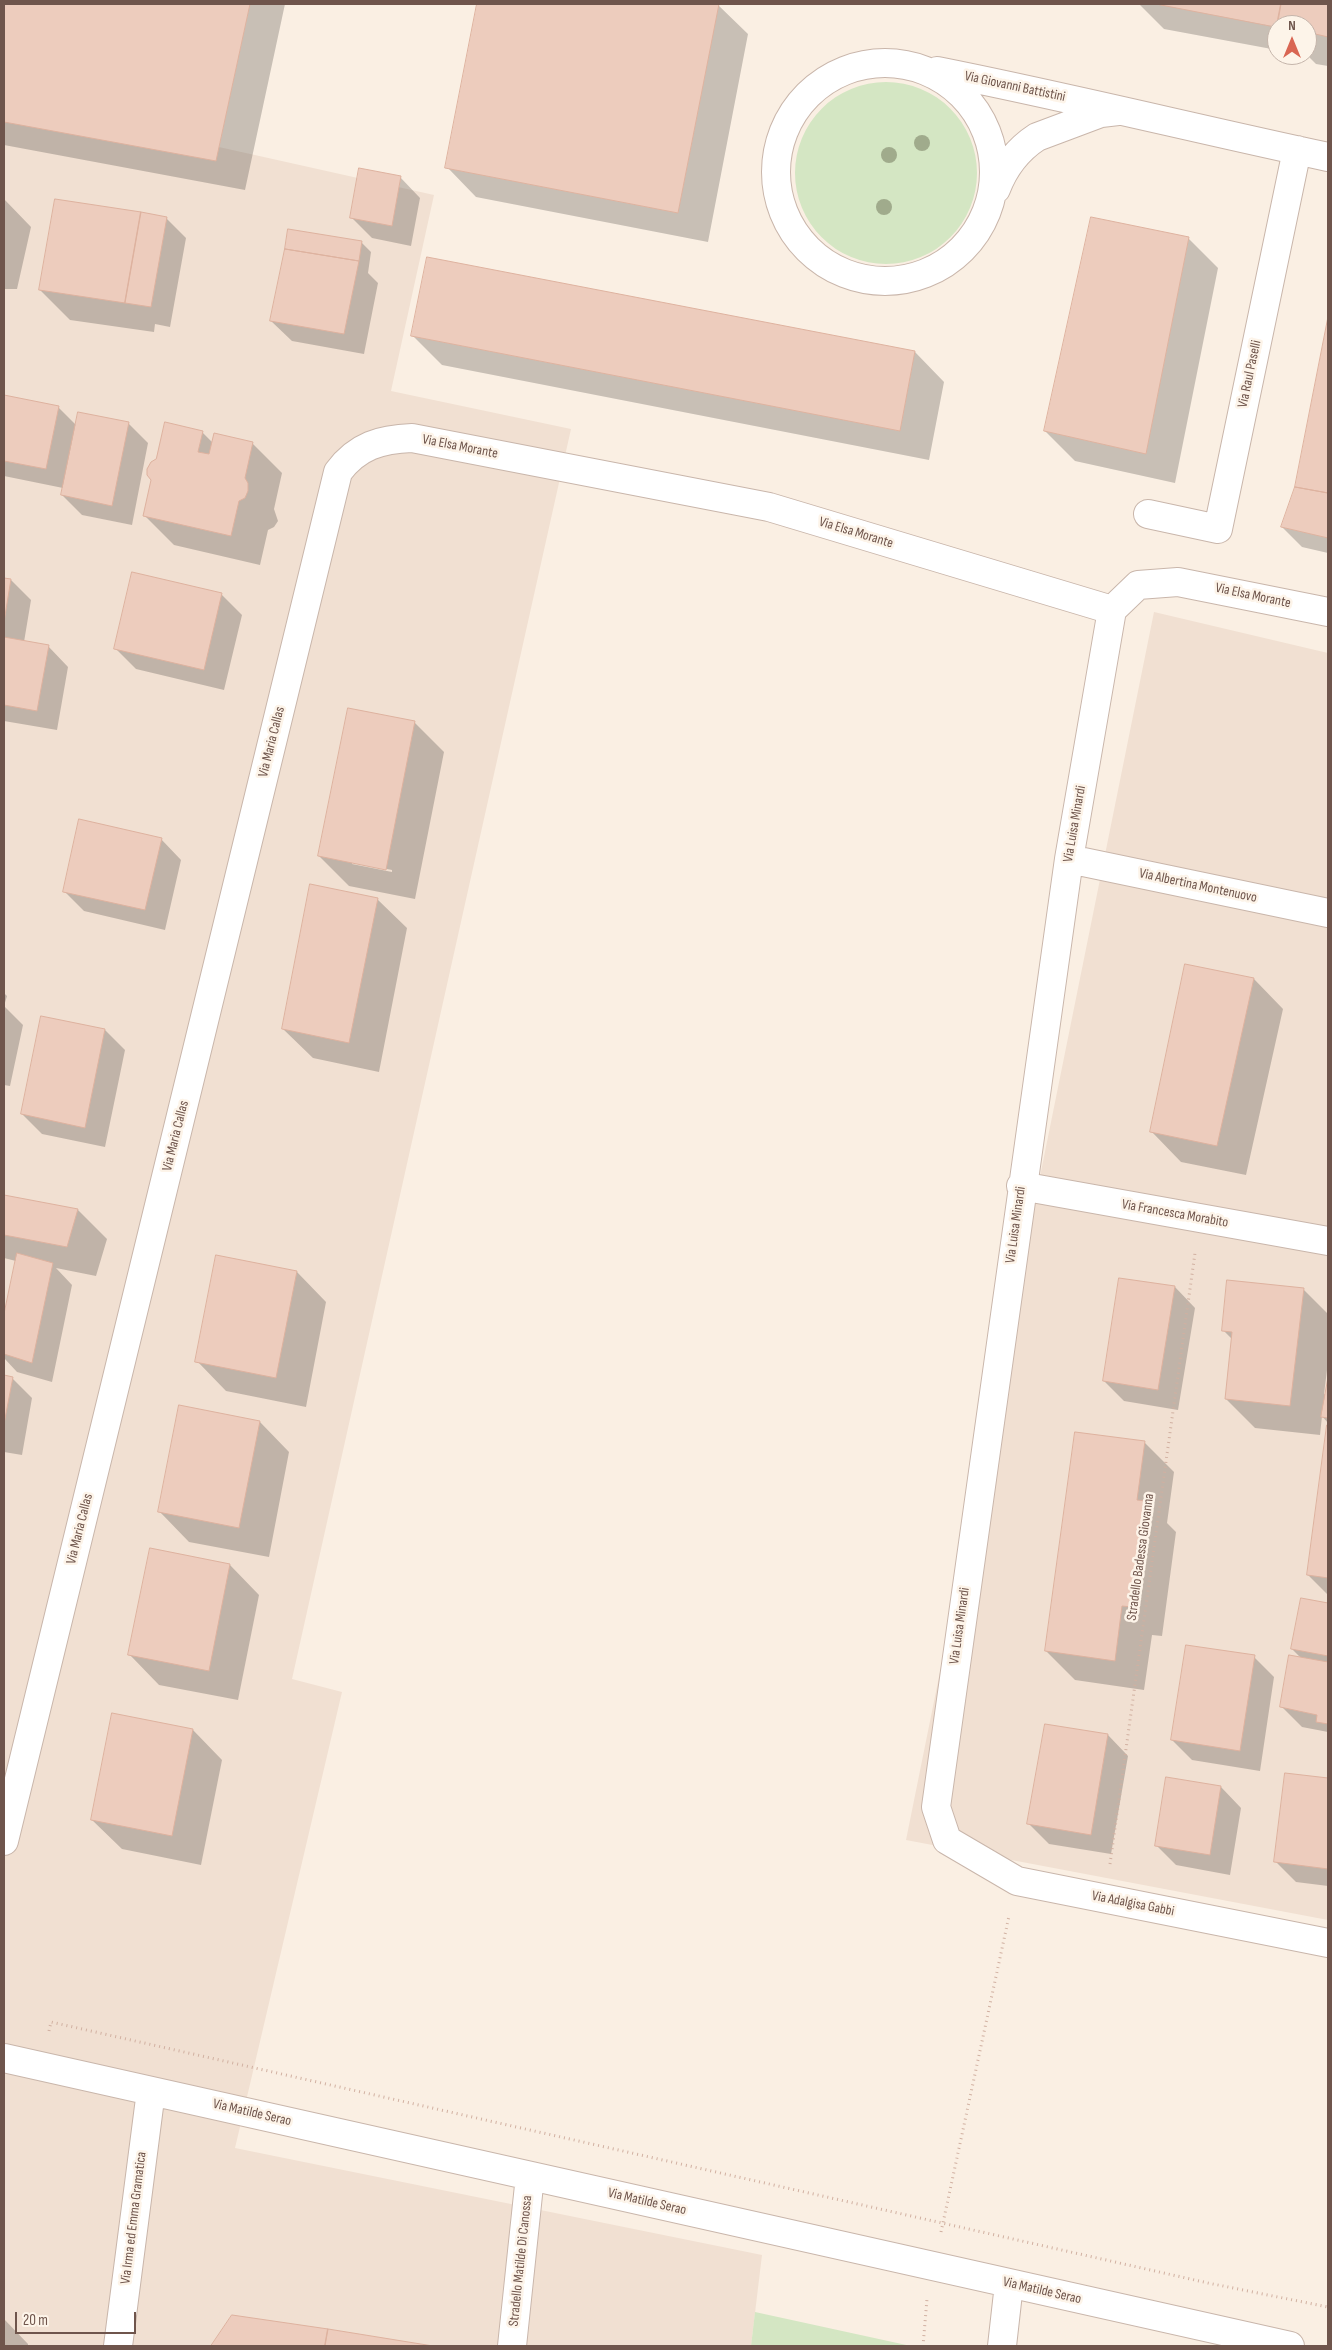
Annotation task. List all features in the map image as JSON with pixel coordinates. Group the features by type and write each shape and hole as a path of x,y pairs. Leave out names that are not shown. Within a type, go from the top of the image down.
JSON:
{"street":[{"name":"Via Giovanni Battistini","path":"1120,112 1101,113 1048,131 1032,140 1011,160 979,230 956,256 942,266 908,279 871,280 852,276 819,259 793,232 784,215 776,178 776,160 780,141 796,108 823,82 857,66 892,62 1080,100 1120,112 1328,157"},
{"name":"Via Giovanni Battistini","path":"909,65 926,70 942,78 968,100 979,114 987,129 995,163 992,198"},
{"name":"Via Raul Paselli","path":"1148,514 1218,528 1297,150"},
{"name":"Via Elsa Morante","path":"370,445 389,439 412,438 769,507 1112,610 1138,584 1178,582 1328,612"},
{"name":"Via Maria Callas","path":"4,1841 338,472 356,452 370,445"},
{"name":"Via Luisa Minardi","path":"947,1840 936,1807 1068,858 1112,610"},
{"name":"Via Albertina Montenuovo","path":"1068,858 1328,913"},
{"name":"Via Francesca Morabito","path":"1021,1186 1328,1241"},
{"name":"Via Adalgisa Gabbi","path":"947,1840 1017,1881 1328,1943"},
{"name":"Via Matilde Serao","path":"4,2058 1290,2346"},
{"name":"Via Irma ed Emma Gramatica","path":"118,2346 150,2091"},
{"name":"Stradello Matilde Di Canossa","path":"512,2346 530,2176"},
{"path":"1002,2346 1009,2284"}],"path":[{"name":"Stradello Badessa Giovanna","path":"1105,1898 1200,1218"},
{"path":"923,2346 927,2298 933,2266 1017,1881"},
{"path":"42,2066 51,2022 1208,2283 1328,2307"}],"shaded area":[{"path":"4,99 434,195 391,391 571,429 292,1679 342,1692 235,2148 762,2255 751,2346 4,2346"},
{"path":"1154,612 1328,653 1328,1920 906,1840"}],"green space":[{"path":"886,82 904,84 921,89 950,109 970,138 975,155 977,173 975,191 970,208 950,237 921,257 904,262 886,264 868,262 851,257 822,237 802,208 797,191 795,173 797,155 802,138 822,109 851,89 868,84"},
{"path":"755,2312 911,2346 751,2346"}],"building":[{"path":"4,4 250,4 216,161 4,122"},
{"path":"477,4 719,4 678,213 445,168"},
{"path":"1156,4 1281,4 1279,15 1267,15 1267,25"},
{"path":"1281,4 1328,4 1328,37 1317,34 1317,15 1279,15"},
{"path":"359,168 401,176 392,226 350,218"},
{"path":"55,199 141,212 125,303 39,290"},
{"path":"141,212 167,217 151,307 125,303"},
{"path":"1091,217 1189,237 1146,454 1044,431"},
{"path":"288,229 362,241 359,261 285,249"},
{"path":"285,249 359,261 344,334 270,321"},
{"path":"427,257 915,351 900,431 411,336"},
{"path":"1328,317 1328,493 1295,487"},
{"path":"4,395 59,406 46,469 4,461"},
{"path":"78,412 129,422 112,506 61,495"},
{"path":"165,422 203,431 198,452 209,454 214,433 253,442 245,478 248,483 248,491 245,498 239,501 231,536 143,516 151,480 147,475 147,469 151,462 156,459"},
{"path":"1295,487 1328,493 1328,538 1281,527"},
{"path":"132,572 222,593 204,670 114,649"},
{"path":"4,578 11,579 4,622"},
{"path":"4,637 49,645 37,711 4,705"},
{"path":"348,708 415,721 386,870 318,856"},
{"path":"79,819 162,838 145,910 63,892"},
{"path":"310,884 378,898 349,1043 282,1029"},
{"path":"1185,964 1254,978 1217,1146 1150,1132"},
{"path":"41,1016 105,1029 85,1128 21,1114"},
{"path":"4,1195 78,1209 67,1247 4,1235"},
{"path":"17,1253 53,1263 32,1363 4,1354 4,1314"},
{"path":"216,1255 297,1271 276,1378 195,1362"},
{"path":"1119,1278 1175,1286 1158,1390 1103,1381"},
{"path":"1227,1280 1304,1288 1290,1406 1225,1399 1232,1332 1222,1331"},
{"path":"4,1375 13,1377 4,1424"},
{"path":"1328,1378 1328,1418 1321,1417"},
{"path":"179,1405 260,1421 239,1528 158,1512"},
{"path":"1328,1425 1328,1578 1307,1575"},
{"path":"1075,1432 1145,1441 1137,1500 1147,1501 1132,1607 1122,1606 1115,1661 1045,1651"},
{"path":"150,1548 230,1564 209,1671 128,1655"},
{"path":"1301,1598 1328,1603 1328,1656 1291,1649"},
{"path":"1186,1645 1255,1655 1240,1751 1171,1740"},
{"path":"1289,1655 1328,1662 1328,1724 1316,1722 1317,1715 1280,1707"},
{"path":"112,1713 193,1729 172,1836 91,1820"},
{"path":"1045,1724 1108,1734 1091,1835 1027,1824"},
{"path":"1285,1773 1328,1778 1328,1869 1274,1862"},
{"path":"1166,1777 1221,1786 1210,1855 1155,1846"},
{"path":"232,2315 328,2329 325,2346 211,2346"},
{"path":"328,2329 433,2346 325,2346"}]}
